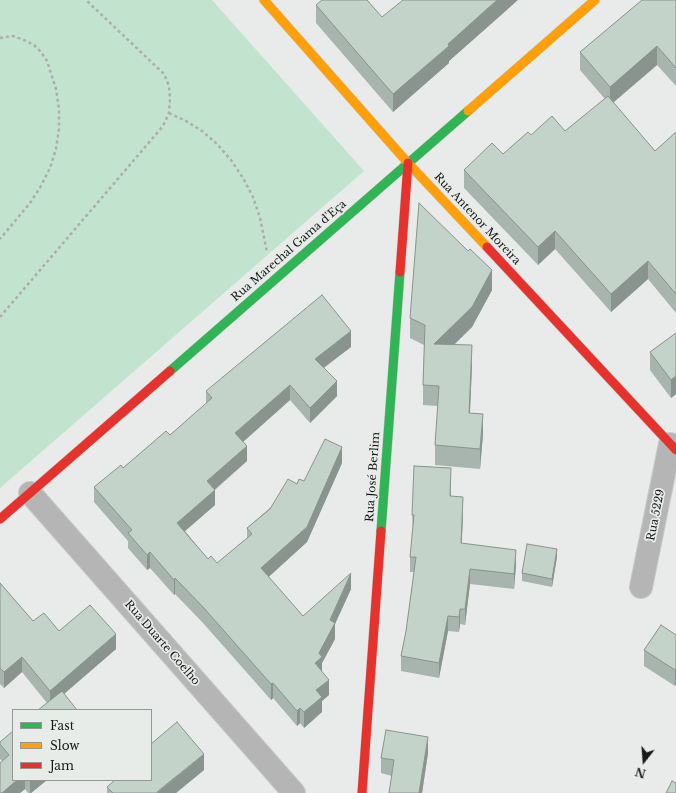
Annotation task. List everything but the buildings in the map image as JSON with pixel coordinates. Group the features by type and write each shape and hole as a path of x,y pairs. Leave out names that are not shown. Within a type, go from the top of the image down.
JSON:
{"street":[{"name":"Rua Antenor Moreira","path":"264,0 408,163 673,447"},
{"name":"Rua Marechal Gama d'Eça","path":"0,519 595,0"},
{"name":"Rua José Berlim","path":"362,793 408,163"},
{"name":"Rua 5229","path":"641,587 673,447"},
{"name":"Rua Duarte Coelho","path":"30,493 294,793"}],"path":[{"path":"0,317 163,126 169,112 169,86 164,74 86,0"},
{"path":"0,38 13,36 34,45 42,52 47,61 56,89 59,109 59,129 56,149 50,168 30,203 0,239"},
{"path":"169,112 202,131 217,144 231,160 243,178 253,198 260,218 263,240 275,280"}],"green space":[{"path":"0,0 212,0 364,171 0,488"}],"traffic: fast":[{"path":"170,371 468,111"},
{"path":"381,531 400,272"}],"traffic: slow":[{"path":"264,0 408,163 487,247"},
{"path":"468,111 595,0"}],"traffic: jam":[{"path":"400,272 408,163"},
{"path":"487,247 676,450"},
{"path":"0,519 170,371"},
{"path":"362,793 381,531"}]}
